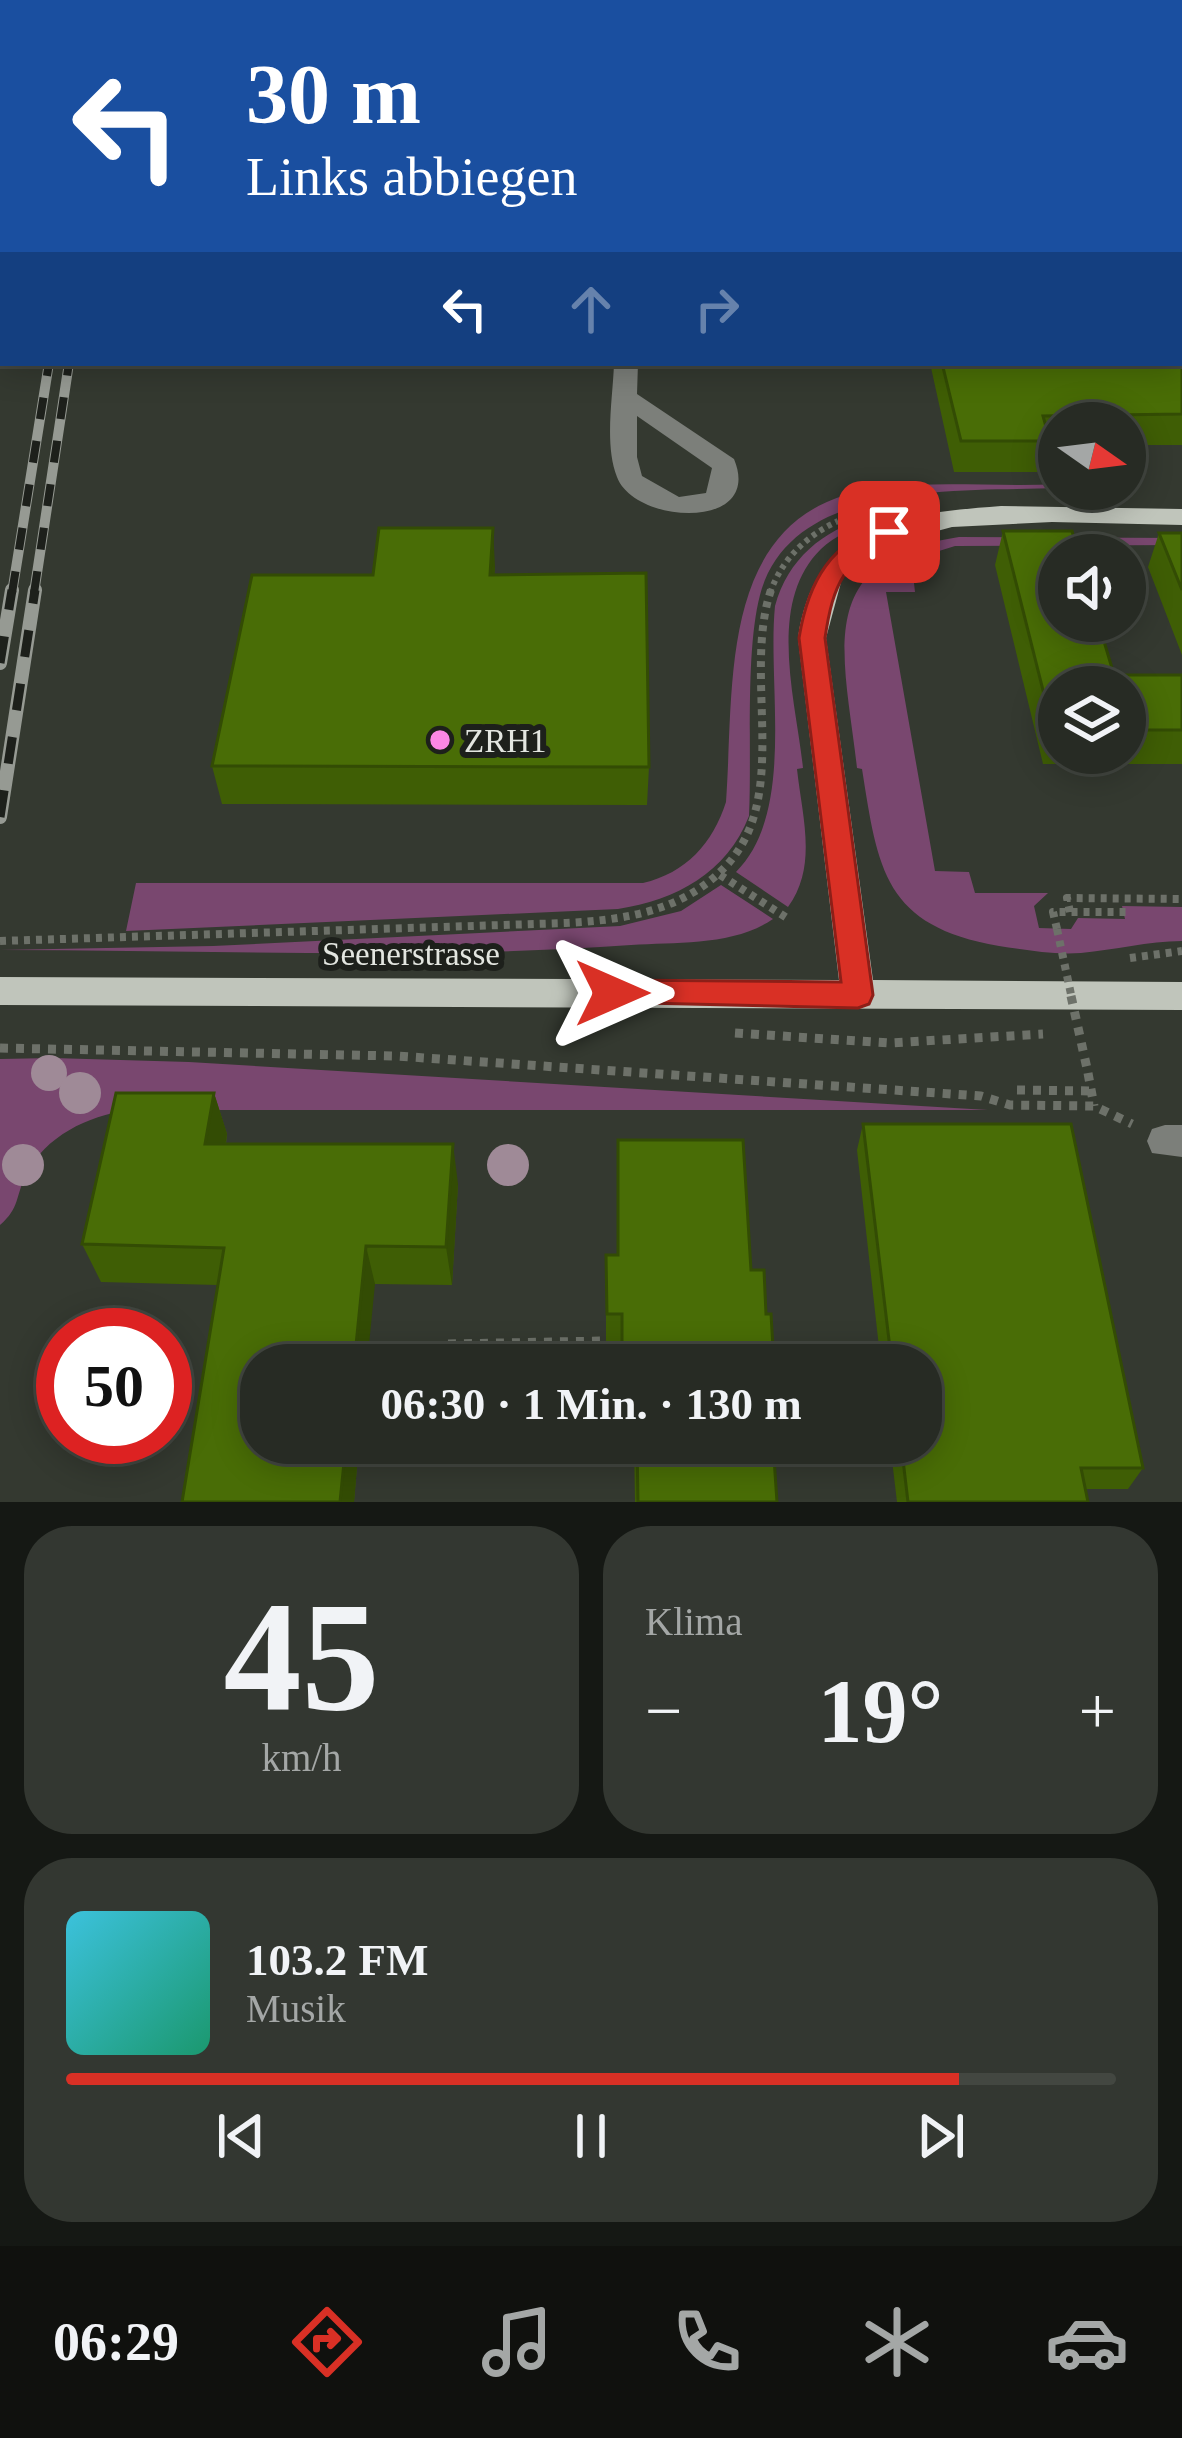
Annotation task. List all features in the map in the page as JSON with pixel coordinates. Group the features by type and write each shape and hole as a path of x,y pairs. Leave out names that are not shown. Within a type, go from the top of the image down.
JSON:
{"main road":[{"path":"858,995 812,638 818,596 839,562 864,542 932,519 1182,517"},
{"name":"Seenerstrasse","path":"0,991 1182,996"}],"street":[{"path":"626,366 624,457 630,480 662,502 682,507 703,506 718,498 726,483 725,465 627,398"}],"path":[{"path":"0,941 390,930 630,916 684,898 742,852 757,824 764,615 777,574 801,545 850,518"},
{"path":"720,874 787,918"},
{"path":"1070,912 1067,898 1182,899"},
{"path":"1094,1106 1053,912 1126,912"},
{"path":"790,1036 945,1048 981,1037"},
{"path":"0,1048 396,1056 981,1096 1010,1105 1094,1106 1173,1141"},
{"path":"1017,1090 1091,1090"},
{"path":"448,1344 606,1341"}],"shaded area":[{"path":"1038,484 1038,489 932,492 844,510 807,529 778,557 760,595 752,645 749,816 713,868 679,891 618,909 126,931 136,883 643,883 672,872 705,843 726,802 736,652 746,604 763,561 790,526 830,501 885,487"},
{"path":"868,517 821,549 804,571 794,596 789,653 803,768 797,769 805,858 803,875 788,907 736,872 755,847 773,783 775,606 789,574 809,549 836,530"},
{"path":"959,537 1038,537 1038,546 955,546 923,556 912,565 915,592 886,592 935,871 969,872 975,893 1048,893 1034,906 1039,928 1071,929 1078,918 1125,919 1122,906 1182,907 1182,941 1071,953 999,946 931,924 893,888 874,836 862,769 857,768 845,650 848,618 858,589 879,566 912,549"},
{"path":"1146,538 1182,538 1182,545 1146,545"},
{"path":"721,885 773,919 741,934 705,941 552,950 0,950 213,946 620,926 681,911"},
{"path":"53,1058 988,1110 128,1110 83,1123 44,1149 0,1225 0,1059"}],"building":[{"path":"943,366 1182,366 1182,414 1146,415 1146,402 1038,402 1038,441 961,441"},
{"name":"ZRH1","path":"379,528 493,528 490,575 646,573 649,767 212,766 252,575 373,575"},
{"path":"1003,531 1072,531 1038,534 1038,642 1104,642 1111,666 1038,666 1038,670"},
{"path":"1159,533 1182,533 1182,590"},
{"path":"1146,675 1182,675 1182,730 1146,730"},
{"path":"116,1093 214,1093 205,1144 453,1144 446,1247 366,1246 356,1344 240,1344 240,1464 344,1464 340,1502 182,1502 192,1464 224,1248 82,1244"},
{"path":"863,1124 1071,1124 1143,1468 1081,1468 1088,1502 908,1502 903,1464 942,1464 942,1344 889,1344"},
{"path":"618,1140 743,1140 751,1270 764,1270 773,1344 622,1344 622,1314 607,1314 606,1255 618,1255"},
{"path":"637,1464 774,1464 777,1502 638,1502"}],"railway":[{"path":"12,593 49,366"},
{"path":"34,593 69,366"},
{"path":"0,663 12,590"},
{"path":"0,817 35,590"}],"place":[{"name":"ZRH1","path":"440,740"}],"route":[{"path":"612,993 858,995 812,638 818,596 839,562 864,542 889,532"}]}
